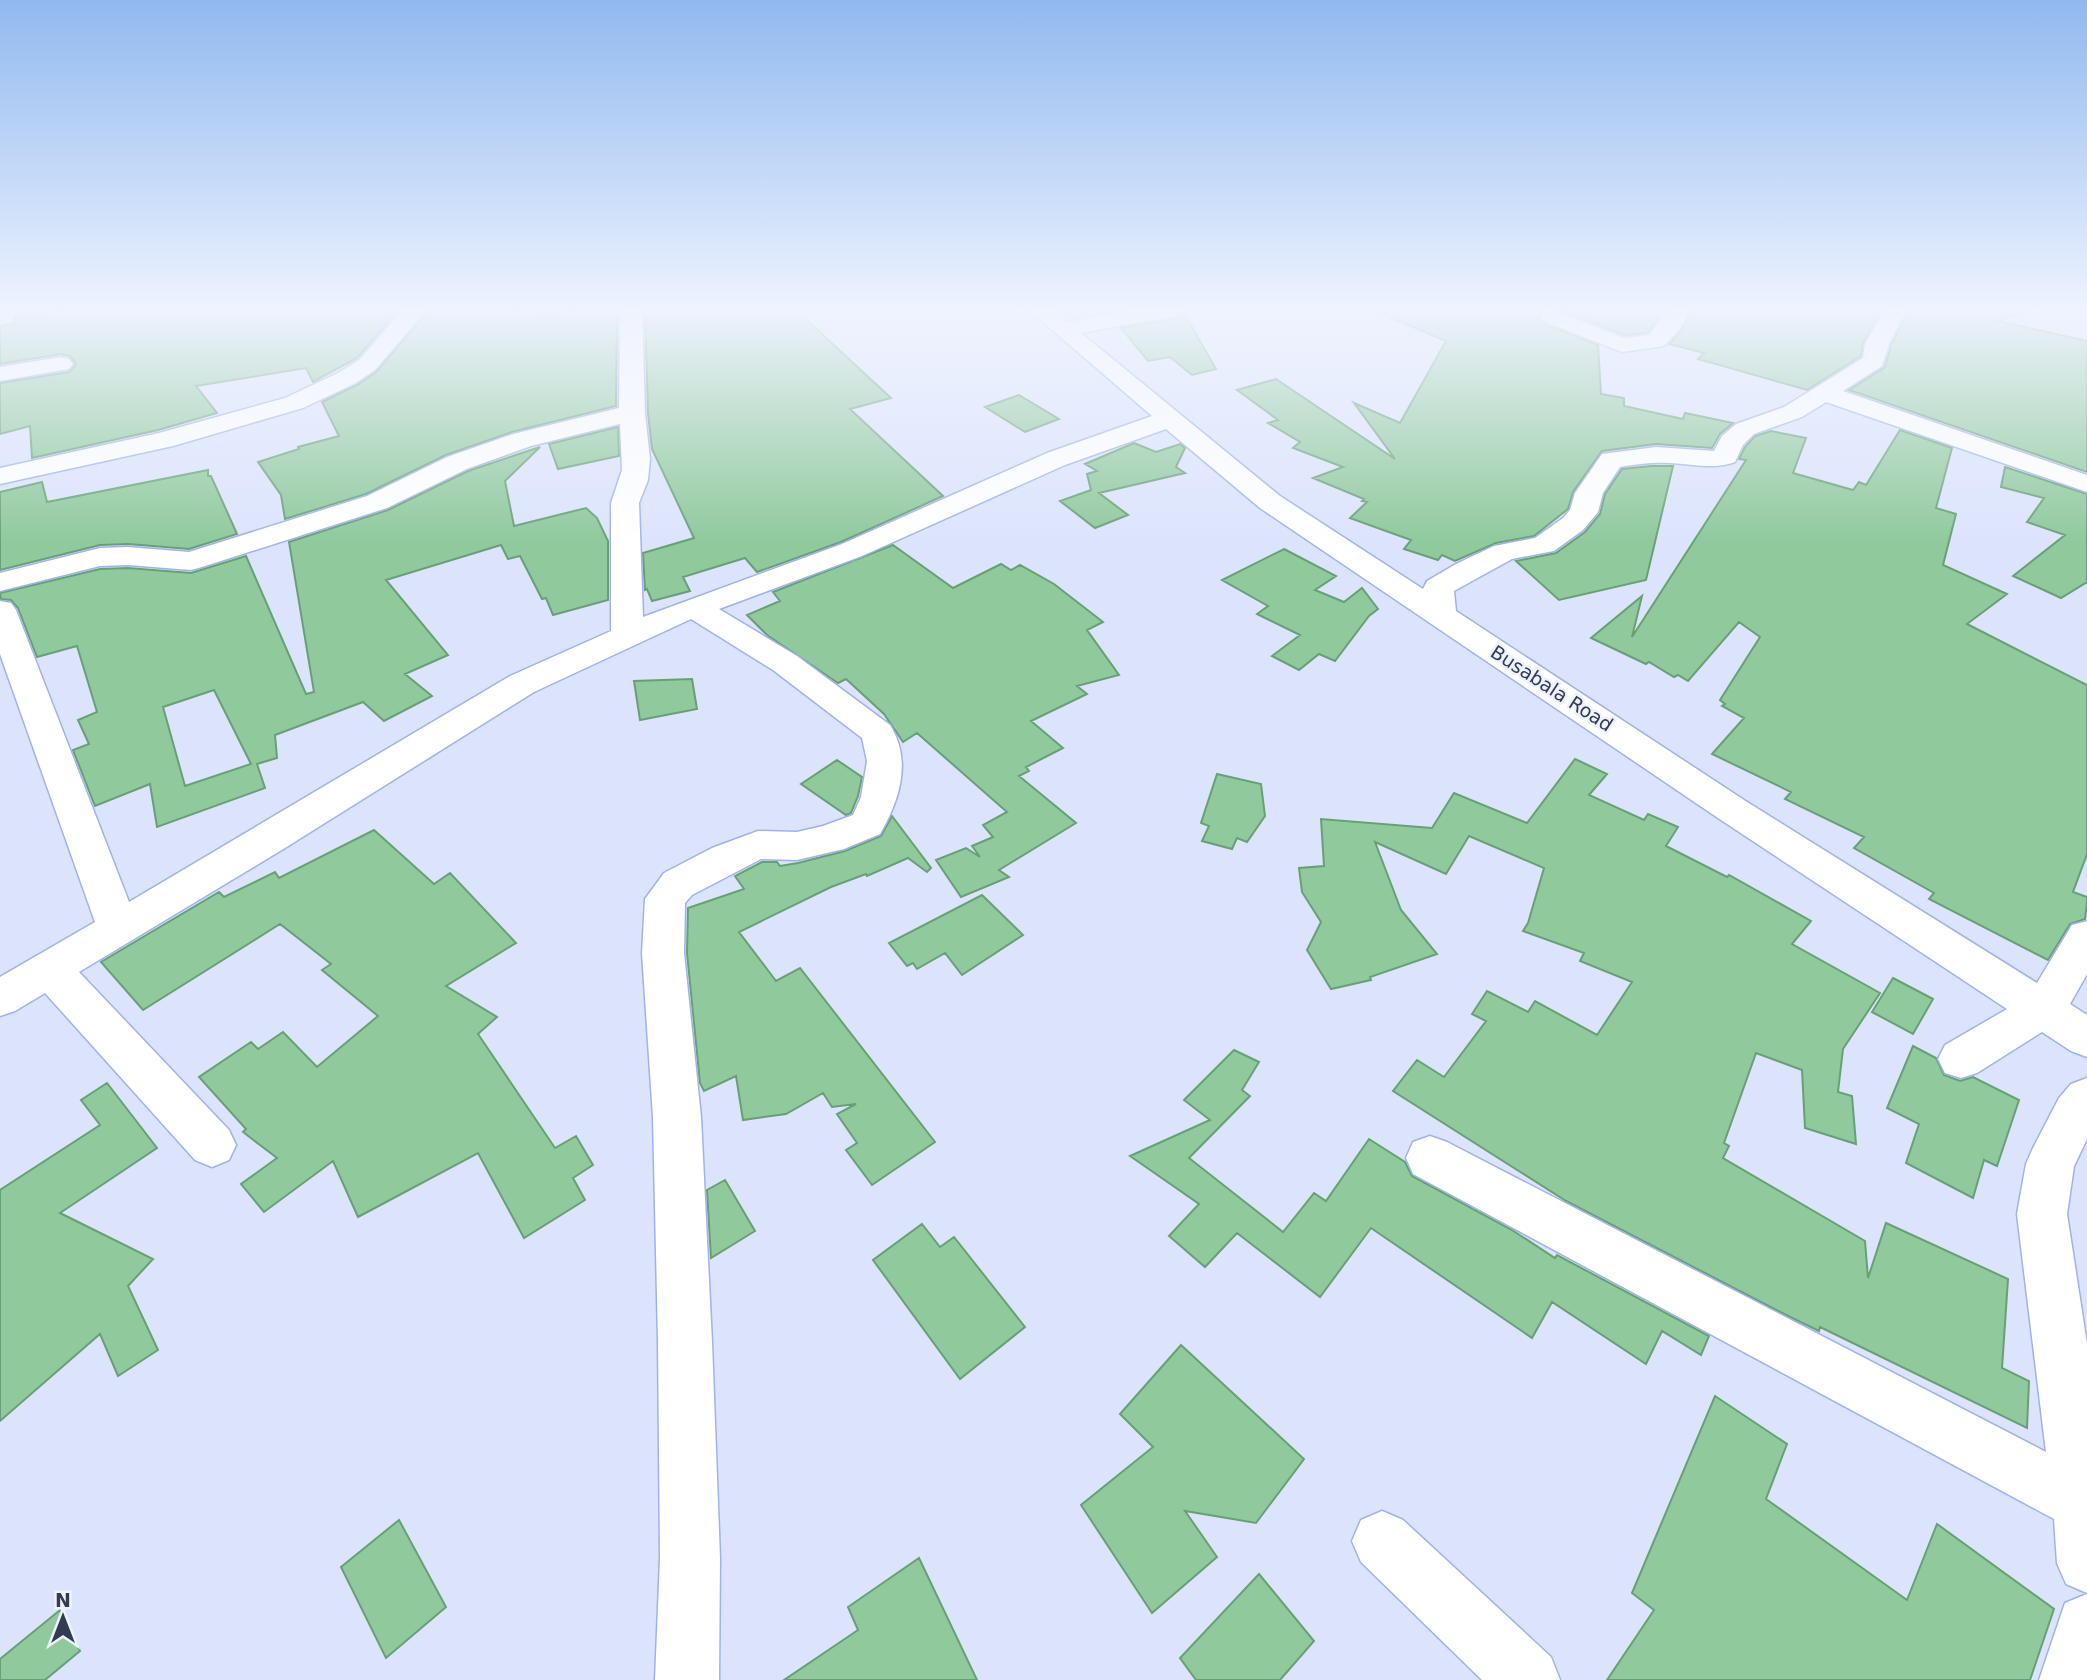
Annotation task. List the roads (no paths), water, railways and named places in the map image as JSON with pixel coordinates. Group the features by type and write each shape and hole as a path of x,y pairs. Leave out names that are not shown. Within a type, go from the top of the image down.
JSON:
{"street":[{"path":"0,476 164,440 294,403 329,387"},
{"path":"627,636 625,503 632,489 639,452 635,444 632,387"},
{"name":"Busabala Road","path":"1132,387 1270,502 1853,888 2087,1038"},
{"path":"1441,615 1438,588 1504,552 1544,545 1573,524 1584,512 1589,493 1611,460 1640,455 1683,456 1713,461 1726,456 1731,442 1745,429 1793,412 1831,387"},
{"path":"1822,393 2087,484"},
{"path":"0,582 100,557 128,556 191,561 377,502 457,463 522,440 632,413"},
{"path":"0,998 271,838 523,684 694,607 852,550 1056,459 1169,419"},
{"path":"687,1680 690,1558 684,1329 677,1116 663,953 665,899 678,884 726,858 758,845 797,846 830,839 867,824 880,797 885,761 878,733 785,663 694,607"},
{"path":"0,610 118,928"},
{"path":"1961,1059 2044,1009 2087,937"},
{"path":"48,969 212,1145"},
{"path":"2087,1099 2076,1113 2050,1164 2042,1214 2082,1502 2087,1563"},
{"path":"1430,1158 2082,1502"},
{"path":"1382,1541 1528,1680"},
{"path":"2071,1680 2087,1625"}]}
